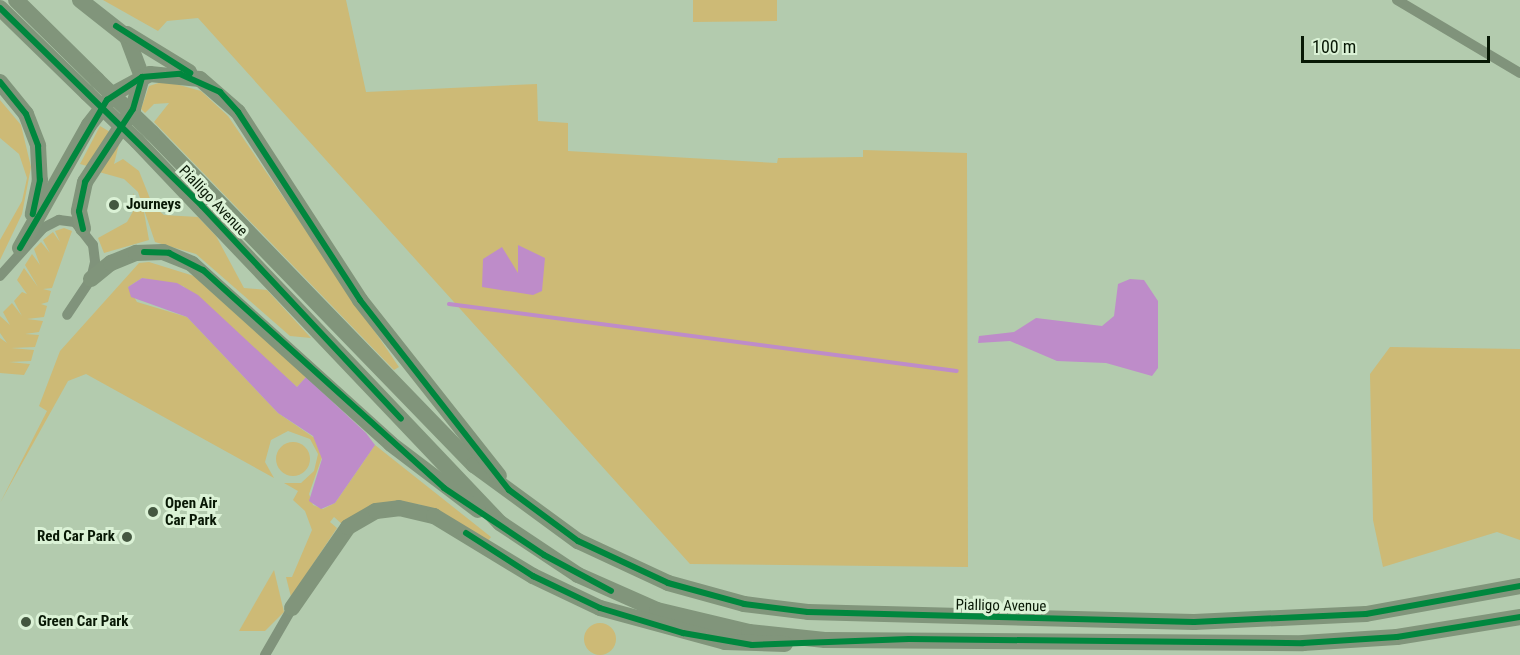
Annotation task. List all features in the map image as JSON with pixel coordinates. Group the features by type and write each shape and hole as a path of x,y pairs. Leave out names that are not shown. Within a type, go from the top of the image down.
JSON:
{"main road":[{"name":"Pialligo Avenue","path":"15,0 92,86 440,433 509,490 578,541 637,571 720,599 808,612 1194,622 1366,614 1520,586"},
{"path":"80,0 116,26 206,83 238,112 366,309 509,490"},
{"name":"Pialligo Avenue","path":"0,8 92,86"},
{"path":"83,228 79,207 85,182 133,109 142,77 134,49 116,26"},
{"path":"20,248 100,108 142,77 171,72 206,83"},
{"path":"0,82 30,121 39,155 37,198 20,248"},
{"name":"Pialligo Avenue","path":"144,137 500,523 578,575 657,610 739,630 825,640 1303,643 1397,637 1520,617"},
{"path":"91,279 111,263 136,253 163,252 192,264 391,444 444,488 500,523"},
{"path":"292,608 348,526 376,511 399,508 434,516 556,589 628,618 742,645 825,640"}],"street":[{"path":"1397,0 1520,73"},
{"path":"0,276 20,248 59,220 83,228 95,252 91,279 67,315"},
{"path":"265,655 292,608"}],"shaded area":[{"path":"103,0 346,0 366,92 537,84 538,121 568,123 568,151 777,163 778,158 863,157 863,150 967,153 968,567 690,564 198,18 167,21 158,31"},
{"path":"693,0 777,0 777,21 693,22"},
{"path":"165,81 201,91 228,116 399,367 394,370 154,122 169,103 154,104 145,113 141,109 149,86"},
{"path":"0,100 21,125 31,167 22,214 0,260 0,240 22,201 27,178 19,154 0,138"},
{"path":"100,126 110,132 87,166 80,164"},
{"path":"120,140 114,164 123,159 139,171 153,206 164,215 198,217 216,236 244,288 267,290 311,338 290,336 196,254 155,242 138,192 124,179 99,172"},
{"path":"133,193 144,212 149,240 104,253 98,238 127,222 136,206"},
{"path":"64,228 72,231 52,288 43,289 51,291 48,302 41,304 47,306 44,317 27,319 43,321 39,332 25,334 39,335 35,347 11,348 34,350 31,361 9,362 30,364 24,375 0,373 0,338 7,343 0,333 0,316 10,325 3,312 12,303 22,316 14,301 22,292 27,294 17,280 24,268 38,287 25,265 32,254 40,265 34,249 41,242 50,253 43,240 53,232 60,242 55,231"},
{"path":"518,245 545,258 542,291 533,295 482,287 483,259 502,247 518,273"},
{"path":"149,262 194,276 306,377 297,387 183,286 142,278 128,287 137,302 187,317 278,413 316,439 322,457 309,494 313,505 323,509 335,503 375,445 491,537 488,541 419,504 371,505 342,524 334,517 330,522 337,528 291,597 286,577 292,577 312,530 305,511 293,500 298,491 284,483 301,483 314,471 318,454 310,439 288,431 271,440 265,462 274,478 86,374 68,381 0,503 47,411 39,406 60,351 139,263"},
{"path":"142,278 177,283 198,295 297,387 306,377 366,433 375,445 335,503 321,509 309,501 322,459 313,436 278,413 187,317 131,297 128,287"},
{"path":"1130,279 1144,280 1158,301 1158,368 1152,376 1106,363 1057,361 1010,341 978,343 979,336 1014,332 1036,318 1102,326 1114,316 1118,284"},
{"path":"1390,347 1520,349 1520,540 1497,532 1383,567 1373,520 1370,374"},
{"path":"293,442 305,447 310,459 305,471 293,476 281,471 276,459 281,447"},
{"path":"274,570 284,612 265,631 239,631"},
{"path":"600,623 612,627 616,639 612,651 600,655 588,651 584,639 588,627"}],"waterway":[{"path":"449,304 957,371"}],"cycle path":[{"path":"0,8 202,206 401,419"},
{"path":"116,26 190,73"},
{"path":"20,248 107,100 142,77 180,74 220,92 238,112 360,300 509,490 578,541 668,583 744,604 808,612 1194,622 1366,614 1520,586"},
{"path":"83,229 79,211 85,182 133,109 142,77"},
{"path":"0,82 26,114 38,146 40,180 33,214"},
{"path":"144,252 169,253 203,270 444,488 544,555 611,591"},
{"path":"466,533 533,576 600,608 683,633 752,645 909,639 1303,643 1397,637 1520,617"}],"place":[{"name":"Journeys","path":"114,205"},
{"name":"Open Air Car Park","path":"153,512"},
{"name":"Red Car Park","path":"127,537"},
{"name":"Green Car Park","path":"26,622"}]}
